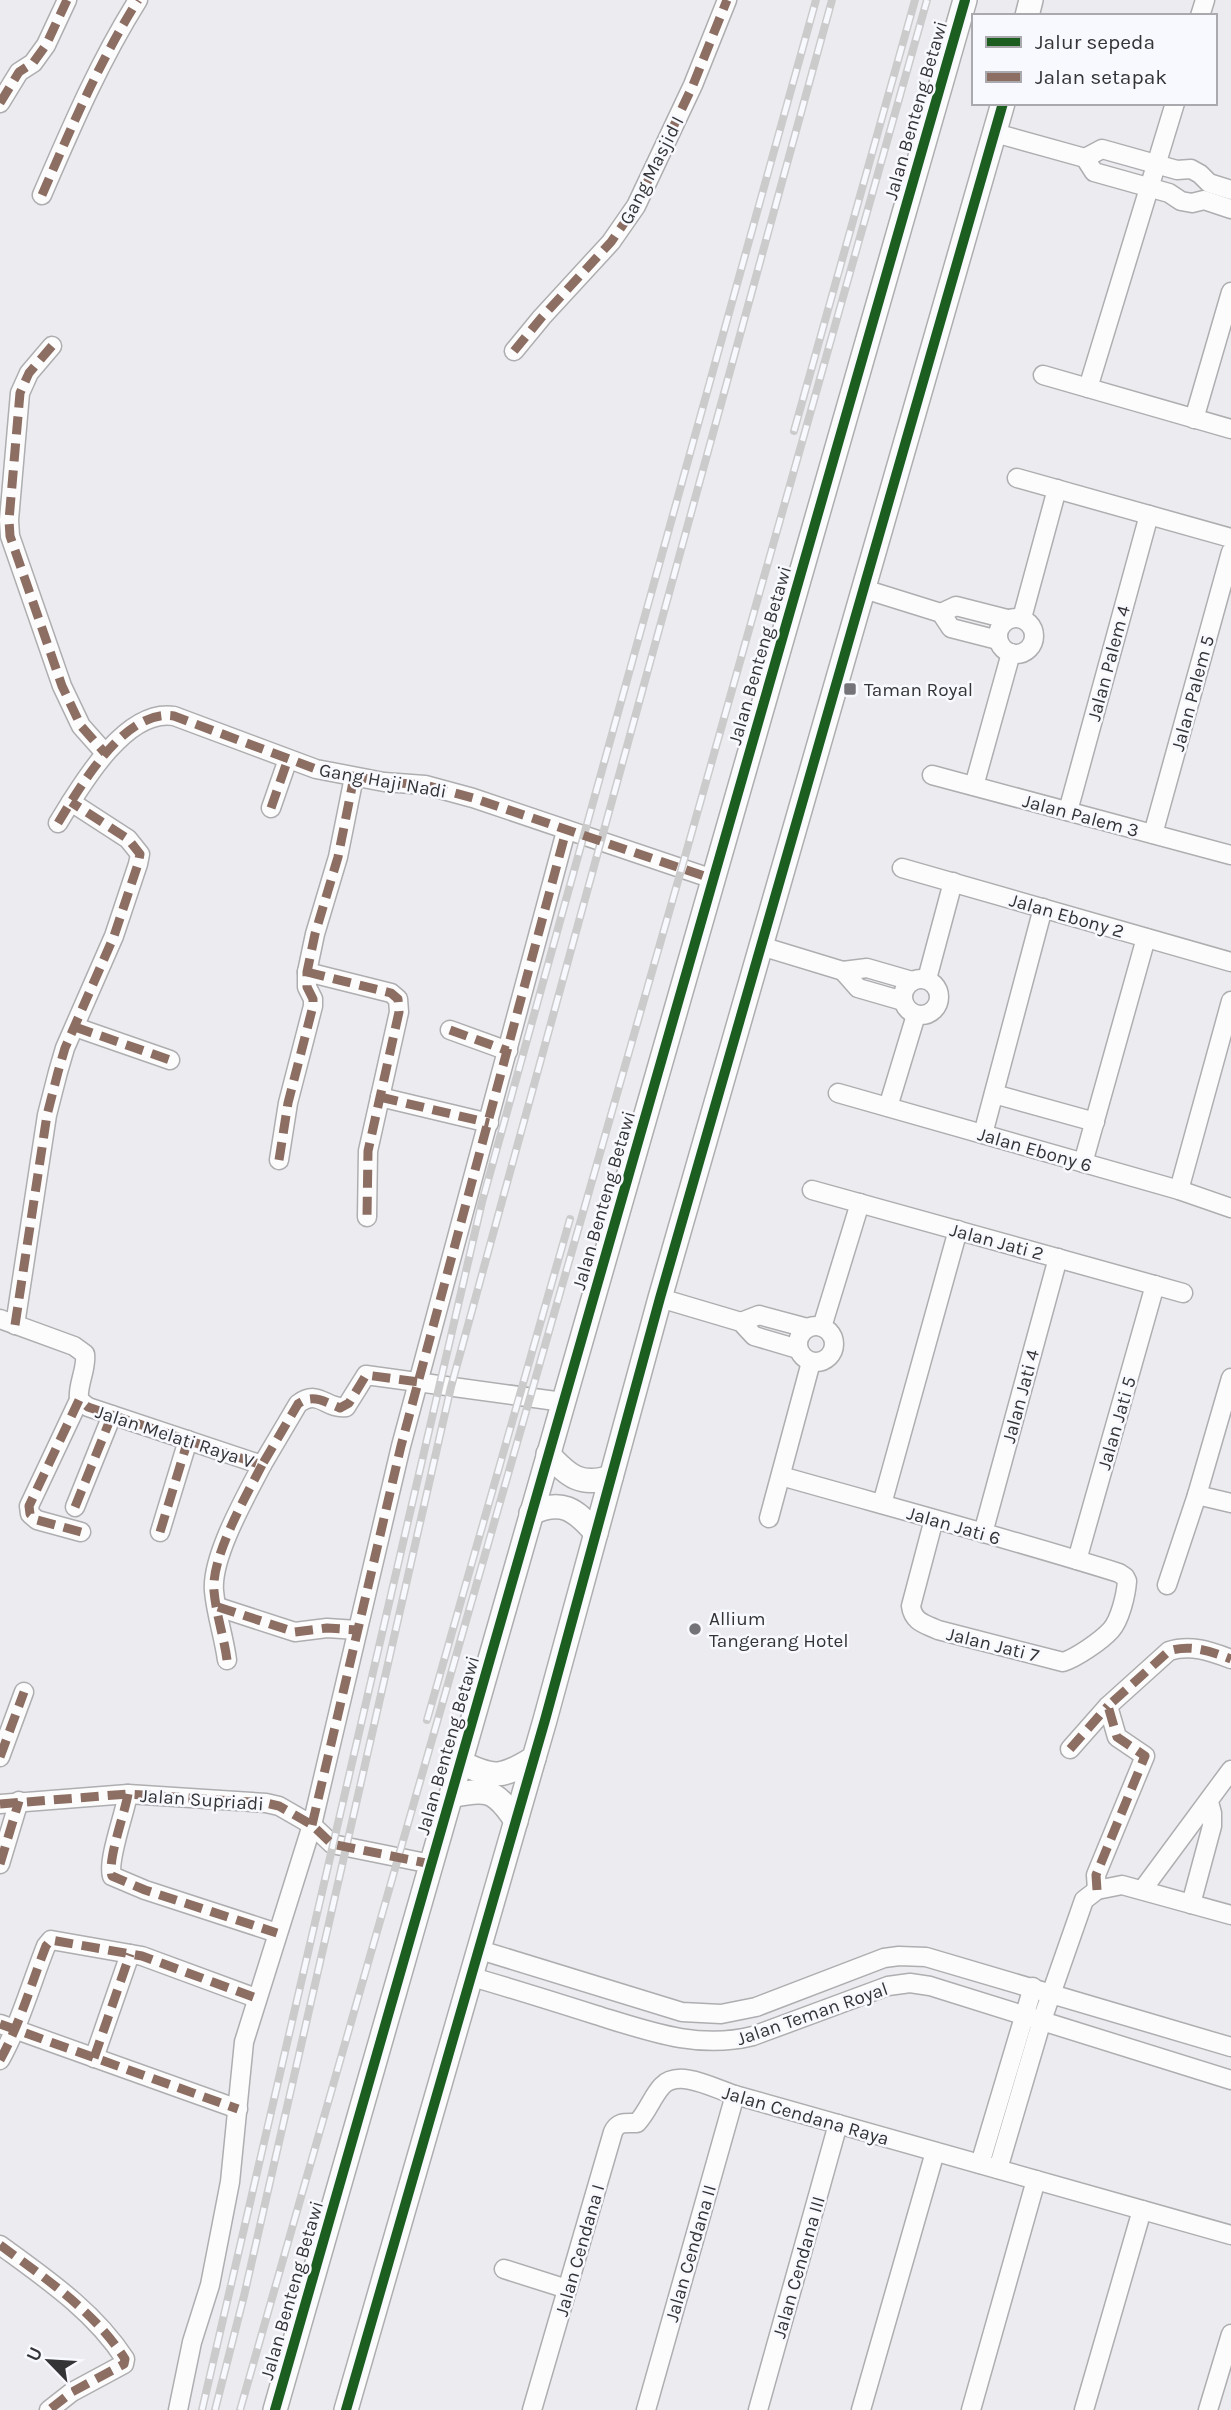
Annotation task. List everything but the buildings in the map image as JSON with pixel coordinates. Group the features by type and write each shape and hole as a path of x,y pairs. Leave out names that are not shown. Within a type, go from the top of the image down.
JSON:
{"main road":[{"name":"Jalan Benteng Betawi","path":"275,2410 965,0"},
{"path":"346,2410 480,1950 660,1298 1002,105"},
{"path":"548,1454 570,1475 584,1482 611,1477"},
{"path":"531,1513 547,1506 562,1506 583,1518 596,1533"},
{"path":"460,1762 487,1774 499,1775 534,1758"},
{"path":"451,1796 472,1791 491,1793 506,1805 516,1821"}],"street":[{"path":"0,103 19,72 33,63 46,45 67,0"},
{"path":"42,195 87,89 138,0"},
{"name":"Gang Masjid I","path":"514,351 611,242 636,206 694,85 727,0"},
{"path":"1088,388 1174,105"},
{"path":"995,133 1085,158 1094,172 1169,193 1181,201 1192,204 1204,200 1231,209"},
{"path":"1085,158 1102,149 1177,170 1191,169 1209,183 1231,190"},
{"path":"1194,419 1231,292"},
{"path":"52,346 29,373 20,393 6,479 10,536 66,696 81,726 105,753"},
{"path":"1043,375 1231,429"},
{"path":"1017,478 1231,538"},
{"path":"974,786 1004,647 998,632 1014,619 1058,489"},
{"name":"Jalan Palem 4","path":"1068,811 1149,515"},
{"name":"Jalan Palem 5","path":"1153,834 1231,552"},
{"path":"864,589 941,613 951,628 1020,654 1029,649 1034,641 1035,632 1030,623 956,606 941,613"},
{"name":"Gang Haji Nadi","path":"58,823 105,753 144,721 163,714 316,769 354,777 425,785 601,840 713,879"},
{"path":"271,808 288,759"},
{"name":"Jalan Palem 3","path":"932,775 1231,855"},
{"path":"279,1160 290,1093 313,1006 313,999 307,987 307,972 338,857 354,777"},
{"path":"8,1322 47,1115 65,1048 114,936 140,854 128,839 71,802"},
{"path":"178,2410 192,2342 210,2285 228,2195 244,2042 312,1825 401,1446 566,831"},
{"name":"Jalan Ebony 2","path":"902,868 1231,961"},
{"path":"888,1107 909,1008 903,993 919,980 954,882"},
{"path":"983,1134 1044,908"},
{"path":"1083,1163 1146,938"},
{"path":"761,946 843,971 867,968 935,984 939,1003 933,1011 925,1015 858,988 843,971"},
{"path":"307,972 391,993 398,999 399,1012 368,1151 367,1217"},
{"path":"1179,1190 1231,1000"},
{"path":"75,1027 170,1060"},
{"path":"450,1030 508,1051"},
{"name":"Jalan Ebony 6","path":"838,1093 1179,1190 1231,1208"},
{"path":"994,1094 1095,1122"},
{"path":"380,1097 489,1123"},
{"name":"Jalan Jati 2","path":"812,1190 1183,1293"},
{"path":"798,1349 801,1334 815,1327 860,1203"},
{"path":"882,1504 958,1230"},
{"name":"Jalan Jati 4","path":"983,1533 1058,1258"},
{"name":"Jalan Jati 5","path":"1077,1560 1156,1285"},
{"path":"660,1298 741,1322 754,1336 798,1349 811,1363 820,1363 829,1358 834,1350 835,1340 830,1332 815,1327 759,1315 741,1322"},
{"name":"Jalan Melati Raya V","path":"8,1322 74,1346 85,1354 78,1392 79,1400 88,1407 262,1465 298,1404 306,1398 315,1397 340,1408 349,1403 366,1376 563,1402"},
{"path":"769,1518 811,1363"},
{"path":"1167,1585 1231,1378"},
{"path":"79,1400 29,1506 30,1514 37,1520 81,1532"},
{"path":"75,1507 112,1415"},
{"path":"160,1532 188,1440"},
{"path":"227,1660 214,1591 217,1563 223,1544 262,1465"},
{"name":"Jalan Jati 6","path":"781,1476 1077,1560 1125,1577"},
{"path":"1197,1495 1231,1503"},
{"name":"Jalan Jati 7","path":"933,1519 911,1606 912,1615 919,1622 938,1630 1063,1662 1072,1659 1111,1630 1126,1587 1125,1577"},
{"path":"218,1607 295,1632 327,1628 357,1630"},
{"path":"1070,1749 1108,1706 1168,1651 1180,1647 1194,1647 1231,1659"},
{"path":"0,1757 24,1692"},
{"path":"1097,1890 1096,1875 1145,1756 1117,1737 1108,1706"},
{"path":"1143,1889 1231,1770"},
{"path":"128,1794 110,1870 112,1876 145,1890 277,1933"},
{"name":"Jalan Supriadi","path":"0,1804 128,1794 266,1803 279,1806 312,1825 332,1844 431,1864"},
{"path":"0,1864 19,1801"},
{"path":"1191,1904 1212,1826 1209,1802"},
{"path":"980,2164 1034,2018 1051,1993 1084,1900 1097,1890 1122,1885 1231,1915"},
{"path":"0,2060 8,2027 51,1940 130,1954 256,1998"},
{"name":"Jalan Teman Royal","path":"480,1950 682,2012 721,2014 756,2007 884,1958 913,1955 940,1959 1231,2048"},
{"path":"94,2058 130,1954"},
{"path":"930,1986 940,1959"},
{"path":"546,1999 553,1972"},
{"name":"Jalan Teman Royal","path":"472,1977 665,2036 716,2042 753,2036 888,1986 911,1983 930,1986 1231,2080"},
{"path":"998,2169 1034,2018 1033,1987"},
{"path":"8,2027 238,2109"},
{"name":"Jalan Cendana Raya","path":"648,2111 663,2085 671,2079 683,2078 1231,2235"},
{"name":"Jalan Cendana II","path":"646,2410 735,2095"},
{"name":"Jalan Cendana I","path":"532,2410 616,2125 637,2123 648,2111"},
{"name":"Jalan Cendana III","path":"758,2410 838,2124"},
{"path":"862,2410 935,2152"},
{"path":"971,2410 1036,2180"},
{"path":"1084,2410 1142,2210"},
{"path":"0,2245 75,2302 99,2325 125,2359 124,2364 72,2392 49,2410"},
{"path":"504,2269 567,2289"},
{"path":"1208,2410 1231,2334"}],"railway":[{"path":"202,2410 482,1202 816,0"},
{"path":"215,2410 244,2296 451,1387 832,0"},
{"path":"794,431 915,0"},
{"path":"240,2410 927,0"},
{"path":"427,1720 570,1219"}],"marked path":[{"path":"0,103 19,72 33,63 46,45 67,0"},
{"path":"42,195 98,71 138,0"},
{"path":"514,351 611,242 636,206 693,85 727,0"},
{"path":"52,346 29,373 20,393 9,520 10,536 62,686 81,726 105,753"},
{"path":"58,823 91,771 122,737 138,724 156,717 174,716 316,769 384,782 425,785 473,798 713,879"},
{"path":"271,808 288,759"},
{"path":"279,1160 288,1103 313,1006 313,999 307,987 307,972 315,934 338,857 354,777"},
{"path":"15,1325 47,1115 58,1072 65,1048 114,936 140,854 128,839 71,802"},
{"path":"312,1825 401,1446 566,831"},
{"path":"307,972 391,993 398,999 399,1012 368,1151 367,1217"},
{"path":"75,1027 170,1060"},
{"path":"450,1030 508,1051"},
{"path":"380,1097 489,1123"},
{"path":"81,1532 37,1520 30,1514 29,1506 79,1400 88,1407 262,1465 298,1404 303,1401 314,1399 340,1408 349,1403 366,1375 419,1382"},
{"path":"75,1507 112,1415"},
{"path":"160,1532 188,1440"},
{"path":"227,1660 215,1600 215,1577 231,1527 262,1465"},
{"path":"218,1607 295,1632 327,1628 357,1630"},
{"path":"1097,1890 1096,1875 1145,1756 1117,1737 1108,1706 1169,1651 1192,1648 1231,1659"},
{"path":"0,1757 24,1692"},
{"path":"1070,1749 1108,1706"},
{"path":"128,1794 114,1848 112,1876 145,1890 277,1933"},
{"path":"0,1804 128,1794 266,1803 279,1806 312,1825 332,1844 431,1864"},
{"path":"0,1864 19,1801"},
{"path":"0,2060 46,1946 51,1940 142,1956 256,1998"},
{"path":"94,2058 130,1954"},
{"path":"0,2024 238,2109"},
{"path":"0,2245 84,2311 125,2359 124,2364 72,2392 49,2410"}],"cycle path":[{"path":"275,2410 965,0"},
{"path":"346,2410 545,1720 660,1298 1002,105"}],"place":[{"name":"Taman Royal","path":"850,689"},
{"name":"Allium Tangerang Hotel","path":"695,1629"}]}
